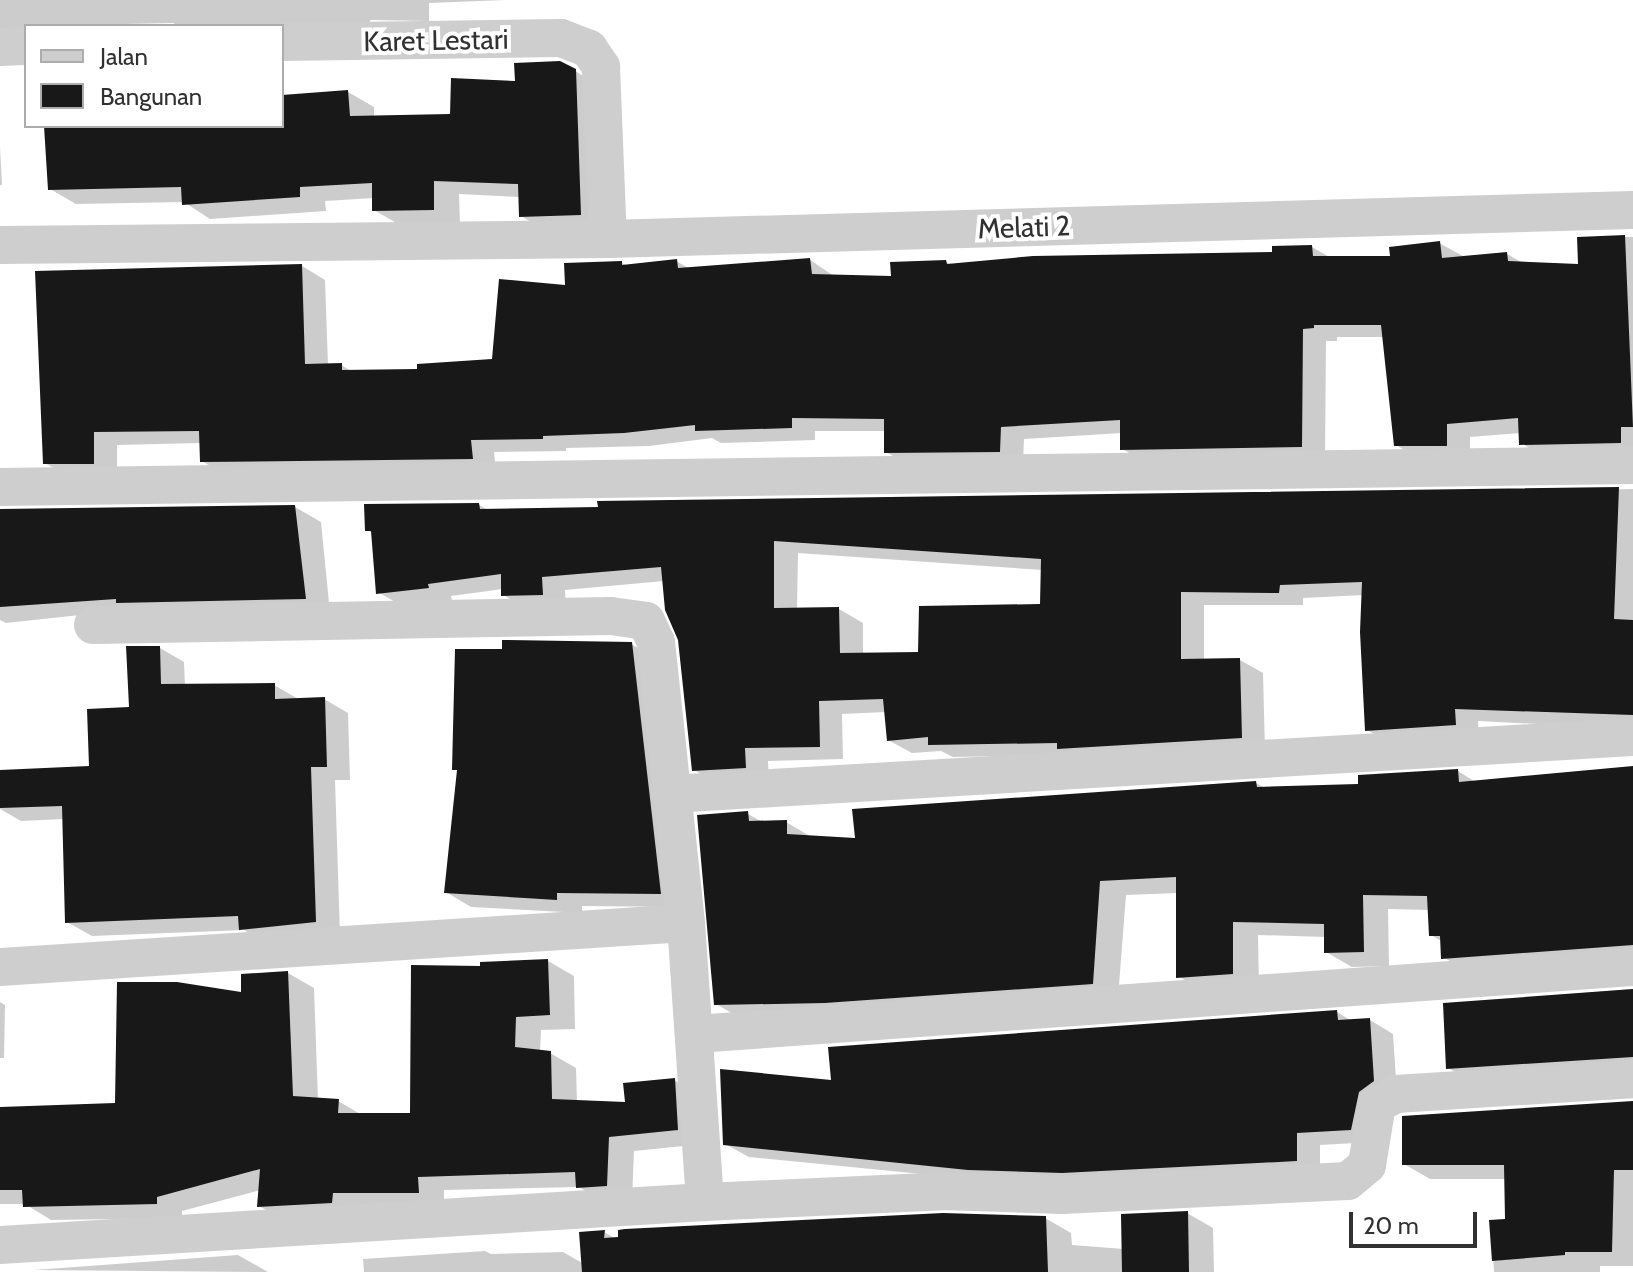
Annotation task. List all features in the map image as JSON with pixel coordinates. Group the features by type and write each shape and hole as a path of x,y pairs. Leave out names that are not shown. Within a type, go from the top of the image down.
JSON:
{"street":[{"name":"Karet Lestari","path":"284,42 561,38 589,49 601,67 608,239"},
{"path":"0,47 24,46"},
{"name":"Melati 2","path":"0,245 608,239 1633,210"},
{"path":"0,487 1633,465"},
{"path":"93,625 611,616 646,621 656,642 686,923 696,1034 705,1202"},
{"path":"671,794 1633,737"},
{"path":"0,967 686,923"},
{"path":"696,1034 1633,967"},
{"path":"0,1245 705,1202 943,1191 1062,1195 1348,1181 1367,1165 1377,1104 1396,1094 1633,1079"}],"building":[{"path":"560,61 576,69 581,215 519,217 518,184 434,181 434,210 372,211 372,183 300,187 300,197 182,205 181,187 48,190 44,128 284,128 284,95 348,90 350,116 450,114 451,78 515,81 514,63"},
{"path":"1625,235 1633,427 1621,427 1621,443 1519,445 1518,418 1447,424 1447,446 1394,446 1381,325 1314,325 1314,328 1303,329 1302,447 1120,450 1120,420 1001,427 1000,452 884,453 884,419 792,418 792,428 695,431 695,425 624,433 543,436 543,439 471,440 473,459 200,462 199,431 94,432 94,464 43,464 35,271 302,264 305,364 342,363 342,370 417,369 417,364 492,359 499,279 565,285 564,263 622,261 622,265 677,259 678,268 810,258 812,274 891,276 890,262 946,260 947,264 1033,256 1272,252 1272,246 1312,245 1313,256 1390,256 1389,247 1440,241 1442,258 1507,252 1508,261 1578,264 1577,237"},
{"path":"1619,487 1614,619 1633,620 1633,715 1455,709 1456,725 1365,731 1360,632 1362,582 1280,585 1279,593 1181,592 1181,659 1240,658 1242,738 1057,749 1057,743 928,745 928,737 887,741 883,699 819,701 820,747 745,748 746,768 692,771 678,640 665,610 661,567 542,577 543,595 501,596 501,574 428,584 429,588 376,594 371,531 365,531 364,504 479,503 480,509 598,507 597,501","holes":["774,541 1041,559 1040,604 919,606 918,652 840,653 839,607 774,608"]},
{"path":"295,505 306,599 116,603 116,599 0,607 0,509"},
{"path":"502,640 632,642 661,894 557,893 557,900 444,893 457,770 452,770 455,649 502,649"},
{"path":"126,646 160,646 161,684 275,683 275,699 325,697 327,767 311,767 316,922 239,930 238,916 65,923 62,806 0,808 0,770 89,766 87,709 129,707"},
{"path":"1633,766 1633,945 1441,959 1440,936 1429,936 1427,896 1363,895 1364,952 1324,953 1324,924 1233,922 1233,974 1176,978 1176,877 1100,881 1093,984 825,1003 714,1005 697,815 748,811 749,821 787,820 787,834 855,838 852,809 1256,781 1257,787 1358,784 1358,775 1458,769 1459,782"},
{"path":"548,959 550,1015 516,1017 515,1047 551,1051 552,1099 625,1102 623,1083 675,1078 678,1130 609,1137 607,1186 576,1188 575,1172 418,1177 419,1193 333,1193 332,1203 257,1207 260,1169 157,1197 157,1204 23,1207 22,1190 0,1190 0,1107 115,1103 117,982 177,982 241,992 241,974 288,971 293,1096 339,1099 338,1113 410,1113 411,965 480,966 480,962"},
{"path":"1633,989 1633,1057 1446,1069 1443,1003"},
{"path":"1337,1010 1338,1020 1370,1018 1374,1081 1359,1092 1351,1130 1297,1133 1297,1161 1062,1173 968,1170 723,1145 720,1069 831,1080 828,1047"},
{"path":"1633,1101 1633,1170 1614,1170 1612,1252 1565,1252 1565,1255 1492,1261 1489,1220 1505,1219 1504,1165 1402,1165 1402,1116"},
{"path":"1188,1211 1189,1272 1122,1272 1121,1214"},
{"path":"943,1213 1046,1216 1048,1272 582,1272 579,1232 605,1230 604,1238 618,1237 618,1230 625,1229"}]}
